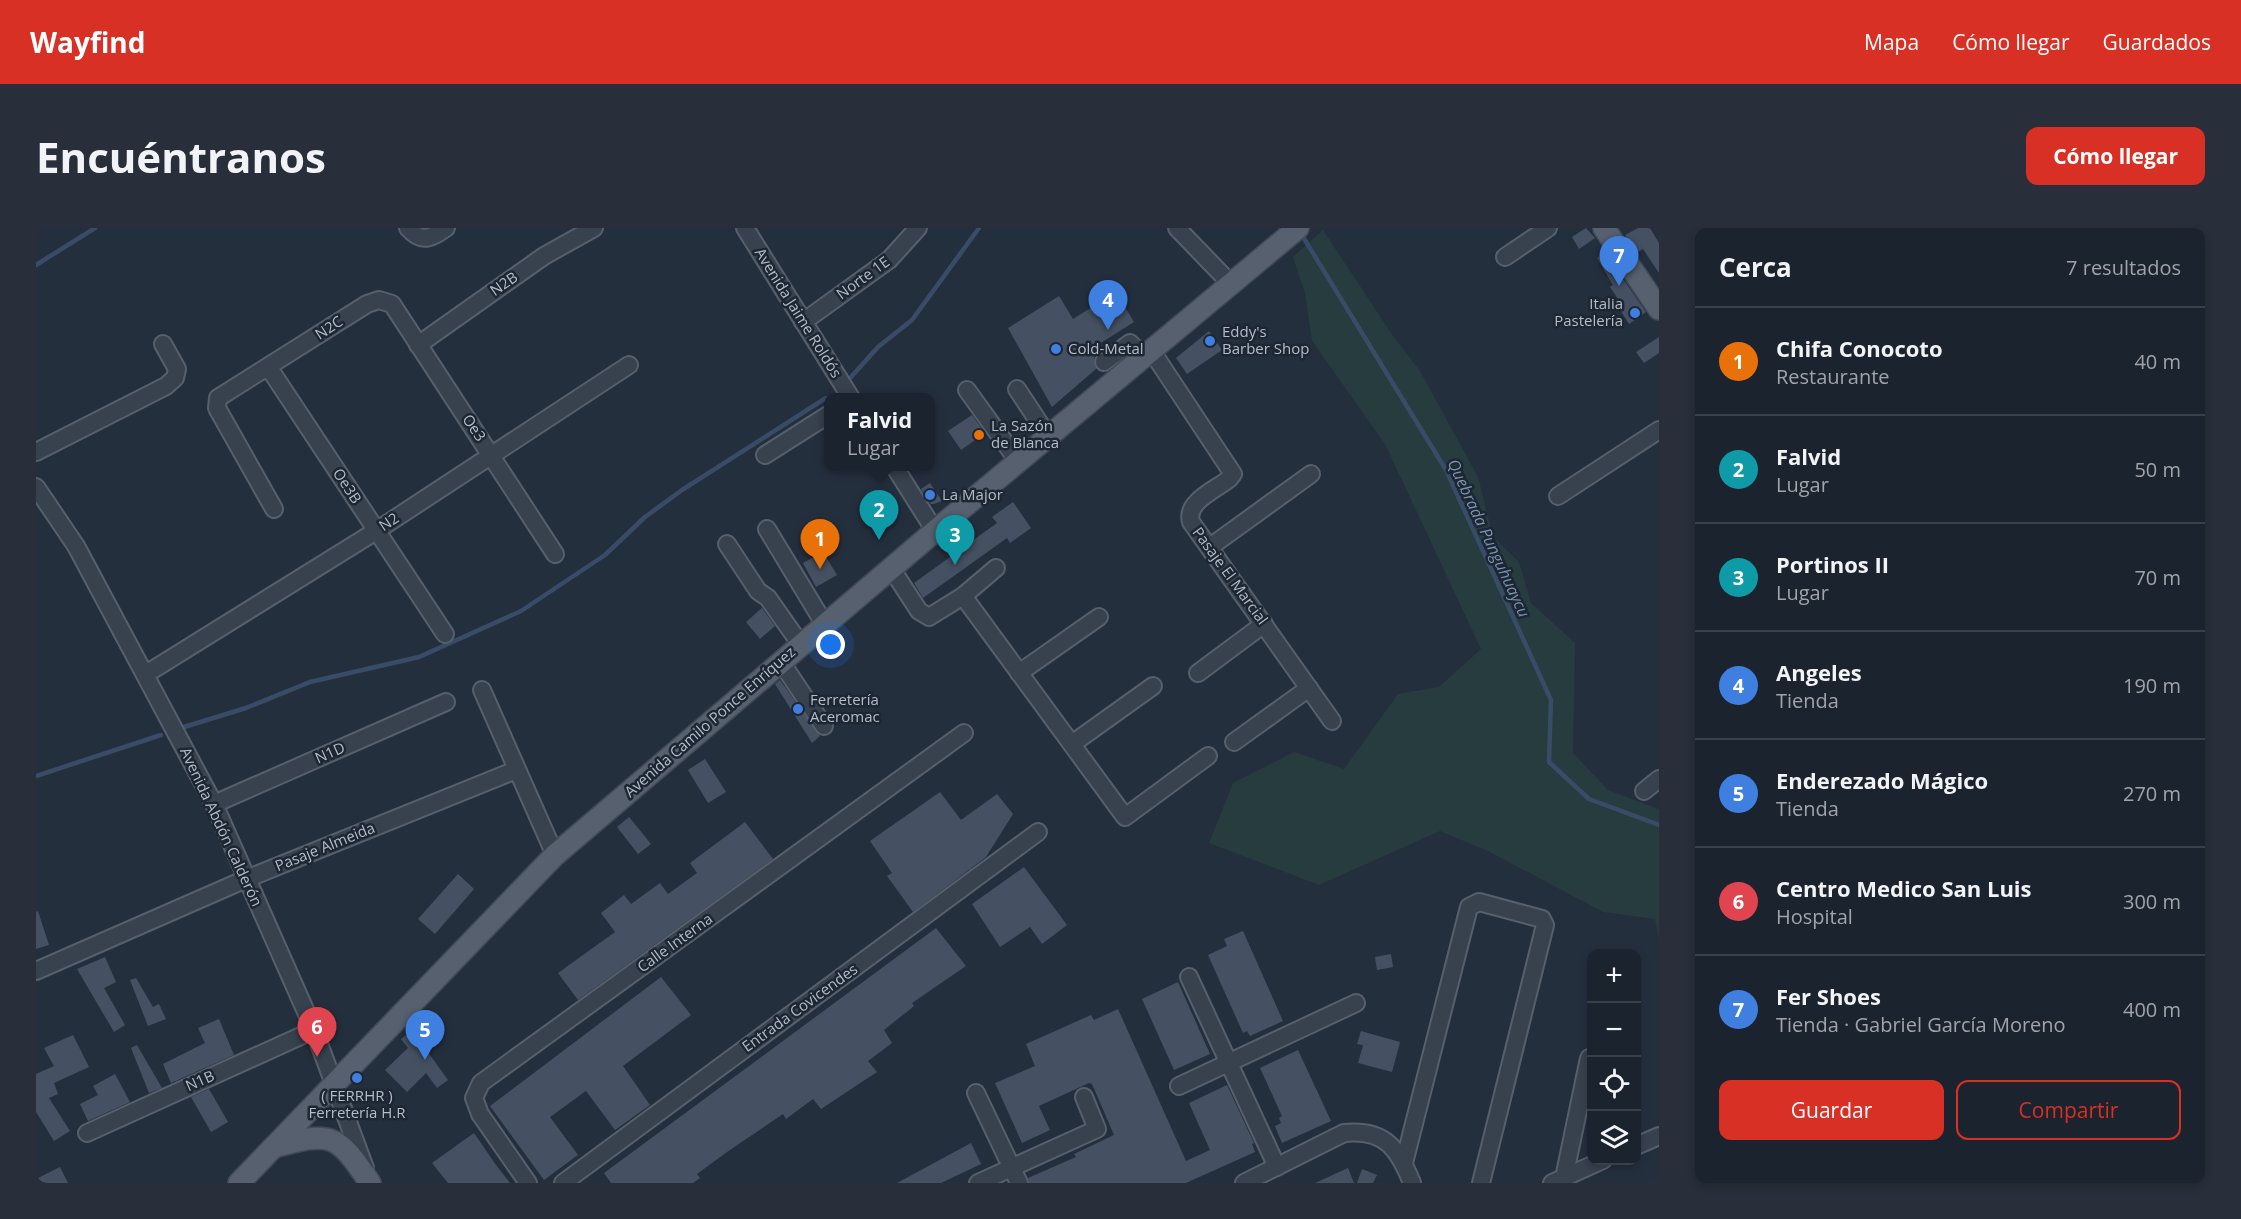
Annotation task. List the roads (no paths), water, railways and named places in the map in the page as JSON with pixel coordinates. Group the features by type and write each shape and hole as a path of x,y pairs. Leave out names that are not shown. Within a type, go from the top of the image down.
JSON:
{"main road":[{"name":"Avenida Camilo Ponce Enríquez","path":"239,1183 270,1148 335,1084 555,855 891,568 1298,228"},
{"path":"1604,228 1659,309"},
{"path":"270,1148 309,1137 328,1139 350,1153 370,1183"}],"street":[{"path":"413,233 430,239 446,228"},
{"name":"N2B","path":"418,345 544,256 594,228"},
{"name":"Avenida Jaime Roldós","path":"745,228 848,393"},
{"name":"Norte 1E","path":"803,322 889,260 918,228"},
{"path":"1178,228 1231,284"},
{"path":"1505,257 1548,228"},
{"name":"N2C","path":"274,509 216,402 222,394 269,368 371,302 384,300 392,304"},
{"name":"Oe3","path":"392,304 555,554"},
{"path":"1104,362 1130,343 1147,353"},
{"path":"36,452 166,386 175,378 177,369 163,344"},
{"name":"Pasaje El Marcial","path":"1147,353 1233,474 1192,506 1189,515 1332,722"},
{"name":"N2","path":"146,674 376,531 629,365"},
{"name":"Oe3B","path":"269,368 445,634"},
{"path":"1017,389 1048,436"},
{"path":"967,390 1018,461"},
{"path":"765,455 824,418"},
{"path":"1558,496 1659,430"},
{"path":"897,471 935,531"},
{"path":"1210,547 1311,474"},
{"name":"Avenida Abdón Calderón","path":"36,487 76,546 214,804 314,1030 370,1183"},
{"path":"767,529 825,625"},
{"path":"727,544 758,591 768,598 801,645"},
{"path":"891,568 919,611 929,617 963,596 996,567"},
{"path":"963,596 1125,817 1208,756"},
{"path":"1019,673 1099,617"},
{"path":"1198,673 1264,624"},
{"path":"781,662 824,726"},
{"path":"1072,744 1153,686"},
{"path":"1234,742 1309,688"},
{"path":"482,690 555,855"},
{"name":"N1D","path":"214,804 446,702"},
{"name":"Calle Interna","path":"528,1183 480,1114 474,1098 481,1083 964,733"},
{"name":"Pasaje Almeida","path":"36,971 246,879 516,770"},
{"path":"1644,790 1659,779"},
{"name":"Entrada Covicendes","path":"563,1183 1038,832"},
{"path":"1404,1163 1469,907 1479,902 1542,920 1545,925 1481,1183"},
{"path":"1189,977 1277,1167"},
{"path":"1179,1086 1356,1003"},
{"name":"N1B","path":"87,1132 314,1030"},
{"path":"1558,1180 1587,1066"},
{"path":"976,1093 1019,1183"},
{"path":"978,1183 1097,1128 1084,1097"},
{"path":"1244,1183 1344,1133 1361,1131 1386,1140 1404,1163 1412,1183"},
{"path":"1641,1144 1659,1136"},
{"path":"1558,1180 1594,1165"}],"waterway":[{"path":"36,265 95,228"},
{"path":"851,377 878,347 912,320 979,228"},
{"name":"Quebrada Punguhuaycu","path":"1300,232 1446,470 1551,700 1549,762 1589,799 1659,825"},
{"path":"184,727 246,708 310,682 419,657 521,611 605,555 645,517 682,490 824,399"},
{"path":"36,776 161,735"}],"place":[{"name":"Fer Shoes","path":"1619,286"},
{"name":"Italia Pastelería","path":"1635,313"},
{"name":"Angeles","path":"1108,330"},
{"name":"Eddy's Barber Shop","path":"1210,341"},
{"name":"Cold-Metal","path":"1056,349"},
{"name":"La Sazón de Blanca","path":"979,435"},
{"name":"La Major","path":"930,495"},
{"name":"Falvid","path":"879,540"},
{"name":"Portinos II","path":"955,565"},
{"name":"Chifa Conocoto","path":"820,569"},
{"name":"Ferretería Aceromac","path":"798,709"},
{"name":"Centro Medico San Luis","path":"317,1057"},
{"name":"Enderezado Mágico","path":"425,1060"},
{"name":"( FERRHR ) Ferretería H.R","path":"357,1078"}]}
